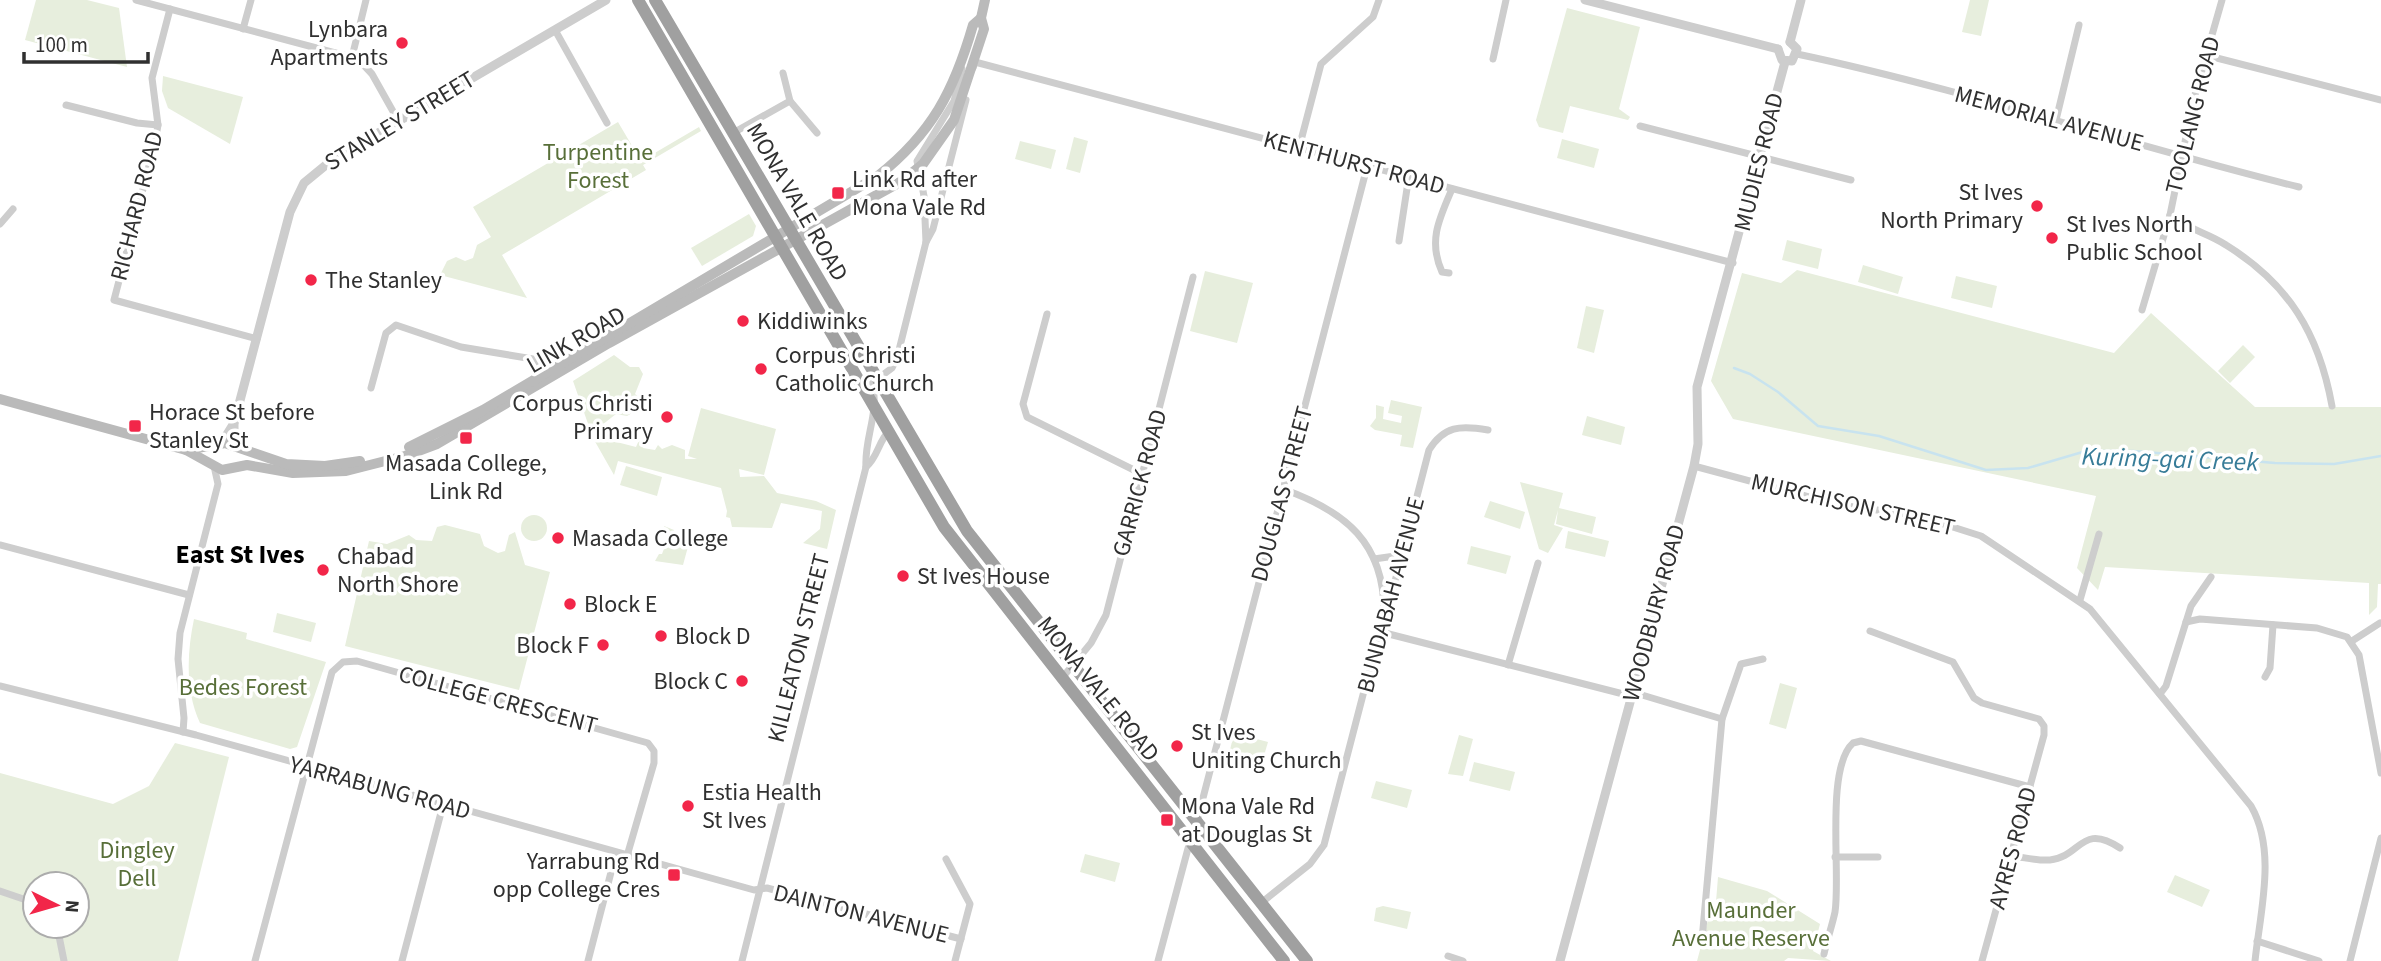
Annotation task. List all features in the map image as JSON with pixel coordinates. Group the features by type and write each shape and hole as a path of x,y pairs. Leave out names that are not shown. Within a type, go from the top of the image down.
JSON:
{"highway":[{"name":"MONA VALE ROAD","path":"638,0 944,527 1284,961"},
{"name":"MONA VALE ROAD","path":"654,0 967,531 1307,961"}],"main road":[{"path":"917,169 938,145 954,120 969,60 984,29 981,18 985,0"},
{"name":"LINK ROAD","path":"792,235 878,176 908,150 941,108 969,60"},
{"name":"LINK ROAD","path":"236,448 275,461 307,466 348,463 388,455 444,432 778,242 866,202 917,169"},
{"name":"LINK ROAD","path":"232,469 262,466 310,474 346,471 405,456 437,444 778,242"},
{"path":"0,399 186,450 222,470 232,469 239,460 236,448 218,445 186,450"},
{"path":"213,464 211,454 218,445"}],"street":[{"path":"136,0 352,57 368,69 398,122"},
{"path":"243,29 251,0"},
{"path":"352,57 366,0"},
{"name":"STANLEY STREET","path":"236,448 234,423 298,191 320,168 606,0"},
{"path":"1299,148 1321,64 1373,17 1379,0"},
{"path":"1493,59 1506,0"},
{"path":"1586,0 1778,49"},
{"path":"1790,42 1801,0"},
{"name":"TOOLANG ROAD","path":"2142,310 2164,225 2170,215 2205,55 2222,0"},
{"name":"RICHARD ROAD","path":"170,9 152,78 158,125 114,300 257,339"},
{"path":"2056,120 2079,25"},
{"path":"555,30 607,123"},
{"path":"1790,42 1796,46 1797,54 1792,61 1785,62 1780,58 1778,49 1782,43 1790,42"},
{"name":"MEMORIAL AVENUE","path":"1797,54 2056,120 2300,187"},
{"path":"2205,55 2381,100"},
{"path":"876,379 892,368 897,358 926,242 933,229 969,60"},
{"name":"KENTHURST ROAD","path":"969,60 1733,263"},
{"name":"MUDIES ROAD","path":"1733,263 1785,62"},
{"path":"783,73 790,101 817,133"},
{"path":"733,133 790,101"},
{"path":"66,105 137,123 158,125"},
{"path":"1640,126 1851,180"},
{"name":"DOUGLAS STREET","path":"1197,821 1367,167"},
{"path":"917,169 925,197 926,242"},
{"path":"1399,241 1408,182 1405,176"},
{"path":"1449,273 1442,272 1434,254 1434,243 1452,189"},
{"path":"0,224 13,209"},
{"path":"2170,215 2181,224 2243,256 2282,291 2312,334 2321,357 2332,406"},
{"name":"WOODBURY ROAD","path":"1560,961 1694,466 1698,444 1696,387 1733,263"},
{"name":"GARRICK ROAD","path":"1062,678 1091,643 1106,615 1193,277"},
{"path":"1047,314 1023,404 1027,417 1142,474"},
{"path":"371,388 386,333 396,325 461,347 533,359 544,373"},
{"name":"KILLEATON STREET","path":"743,961 866,467 865,455 877,396 872,383 876,379"},
{"name":"STANLEY STREET","path":"218,445 234,423"},
{"name":"BUNDABAH AVENUE","path":"1261,903 1310,864 1324,845 1381,632 1385,598 1393,589 1429,450 1438,436 1462,427 1488,430"},
{"name":"KILLEATON STREET","path":"866,467 875,459 880,442 889,431"},
{"path":"213,464 218,484"},
{"name":"MURCHISON STREET","path":"1694,466 1839,505 1915,514 1981,536 2080,600 2251,806 2261,823 2265,859 2255,961"},
{"path":"183,732 178,659 180,633 218,484 232,469"},
{"path":"1283,489 1329,509 1348,522 1374,559 1385,598"},
{"path":"2080,600 2099,534"},
{"path":"0,545 189,595"},
{"path":"1374,559 1402,555"},
{"path":"1508,666 1538,563"},
{"path":"2160,694 2166,686 2191,606 2211,577"},
{"path":"2186,622 2200,619 2333,631 2352,641 2359,654 2381,773"},
{"path":"2352,641 2380,623"},
{"path":"2264,677 2270,668 2273,625"},
{"name":"AYRES ROAD","path":"1870,631 1953,662 1975,698 1982,703 2039,719 2044,726 2044,735 1982,961"},
{"path":"1381,632 1722,719"},
{"path":"1702,940 1722,719 1741,664 1763,659"},
{"name":"COLLEGE CRESCENT","path":"304,767 332,672 350,660 601,729 648,743 654,751 654,763 627,856"},
{"name":"YARRABUNG ROAD","path":"0,687 183,732 627,856 754,890 760,889"},
{"path":"1824,954 1835,911 1838,780 1843,757 1853,743 1861,741 2030,787"},
{"path":"255,961 304,767"},
{"path":"402,961 443,805"},
{"path":"2011,856 2051,860 2085,839 2095,837 2120,848"},
{"path":"2350,961 2381,838"},
{"path":"1158,961 1190,841"},
{"path":"588,961 616,853"},
{"path":"1835,857 1878,857"},
{"path":"946,859 970,904 955,961"},
{"name":"DAINTON AVENUE","path":"760,889 767,888 961,939"},
{"path":"0,891 21,898"},
{"path":"60,940 64,961"},
{"path":"2257,941 2319,961"},
{"path":"1448,956 1463,961"}],"green space":[{"path":"36,0 87,0 119,8 127,67 25,40"},
{"path":"1970,0 1989,0 1981,36 1962,32"},
{"path":"1567,8 1640,27 1619,109 1630,117 1628,120 1570,106 1563,133 1539,127 1536,120"},
{"path":"163,76 243,97 230,144 168,108 162,91"},
{"name":"Turpentine Forest","path":"618,122 641,161 699,127 701,131 643,165 646,170 502,255 527,298 440,275 447,261 456,257 465,261 473,258 477,245 491,237 473,207"},
{"path":"1074,137 1088,141 1080,173 1066,169"},
{"path":"1562,139 1599,149 1594,168 1557,158"},
{"path":"1020,141 1056,150 1051,169 1015,159"},
{"path":"749,214 756,226 753,236 702,266 691,248"},
{"path":"1787,240 1822,249 1818,269 1782,260"},
{"path":"1863,265 1903,277 1898,294 1858,282"},
{"path":"1797,270 2114,353 2151,313 2255,407 2381,407 2381,584 2378,584 2377,607 2369,615 2369,583 2105,567 2098,590 2077,568 2096,496 1733,419 1711,381 1742,273 1781,283"},
{"path":"1205,271 1253,283 1237,343 1190,331"},
{"path":"1956,276 1997,286 1992,308 1951,298"},
{"path":"1586,306 1604,310 1594,353 1577,348"},
{"path":"2243,345 2255,357 2230,383 2218,371"},
{"path":"614,355 630,367 639,367 643,374 635,394 641,399 639,409 627,416 616,414 602,425 605,439 636,447 639,440 645,443 643,448 655,450 658,445 662,449 672,445 685,450 685,459 697,459 688,456 701,408 776,429 764,475 739,469 740,477 764,476 777,493 816,501 836,510 827,549 803,543 820,529 822,511 781,503 772,528 732,527 730,518 726,517 721,488 618,461 614,475 593,438 573,381"},
{"path":"1391,400 1422,407 1413,448 1400,446 1402,435 1375,430 1370,426 1376,418 1376,405 1384,407 1383,419 1401,423 1402,416 1388,413"},
{"path":"1587,416 1625,427 1621,445 1582,435"},
{"path":"626,466 662,477 657,496 620,485"},
{"path":"1520,482 1563,493 1559,508 1596,517 1592,534 1556,524 1558,510 1554,525 1563,528 1548,553 1539,549"},
{"path":"1490,501 1525,512 1520,529 1484,517"},
{"path":"534,515 543,519 547,528 543,537 534,541 525,537 521,528 525,519"},
{"path":"445,525 480,534 484,546 498,553 505,551 509,535 515,532 525,565 550,572 519,690 345,646 369,541 387,544 409,535 416,540 432,541 437,527"},
{"path":"664,526 674,530 675,538 689,543 683,565 655,561 659,554 662,554 670,533 665,532"},
{"path":"1568,531 1609,541 1605,557 1565,548"},
{"path":"1471,546 1511,556 1506,574 1467,564"},
{"path":"277,613 316,623 311,642 273,632"},
{"name":"Bedes Forest","path":"194,619 247,633 246,639 326,662 297,747 290,749 200,723 192,698 189,671"},
{"path":"1780,683 1797,688 1786,729 1769,724"},
{"path":"1234,733 1268,742 1263,759 1230,750"},
{"path":"1459,735 1473,739 1463,776 1448,774"},
{"name":"Dingley Dell","path":"175,743 229,757 178,961 0,961 0,773 113,804 149,786"},
{"path":"1474,762 1515,772 1510,791 1469,781"},
{"path":"1376,781 1412,790 1407,808 1371,798"},
{"path":"1085,854 1120,863 1115,882 1080,872"},
{"path":"2175,875 2210,890 2202,907 2167,892"},
{"name":"Maunder Avenue Reserve","path":"1718,877 1767,891 1820,924 1813,951 1831,961 1788,958 1784,961 1697,961 1710,913 1715,914"},
{"path":"1383,906 1411,912 1407,929 1374,921 1376,908"}],"waterway":[{"name":"Kuring-gai Creek","path":"1734,368 1750,374 1778,392 1818,426 1879,436 1986,470 2028,468 2086,451 2133,451 2275,463 2334,464 2381,456"}],"place":[{"name":"Lynbara Apartments","path":"402,43"},
{"name":"Link Rd after Mona Vale Rd","path":"838,193"},
{"name":"St Ives North Primary","path":"2037,206"},
{"name":"St Ives North Public School","path":"2052,238"},
{"name":"The Stanley","path":"311,280"},
{"name":"Kiddiwinks","path":"743,321"},
{"name":"Corpus Christi Catholic Church","path":"761,369"},
{"name":"Corpus Christi Primary","path":"667,417"},
{"name":"Horace St before Stanley St","path":"135,426"},
{"name":"Masada College, Link Rd","path":"466,438"},
{"name":"Masada College","path":"558,538"},
{"name":"Chabad North Shore","path":"323,570"},
{"name":"St Ives House","path":"903,576"},
{"name":"Block E","path":"570,604"},
{"name":"Block D","path":"661,636"},
{"name":"Block F","path":"603,645"},
{"name":"Block C","path":"742,681"},
{"name":"St Ives Uniting Church","path":"1177,746"},
{"name":"Estia Health St Ives","path":"688,806"},
{"name":"Mona Vale Rd at Douglas St","path":"1167,820"},
{"name":"Yarrabung Rd opp College Cres","path":"674,875"}],"district":[{"name":"East St Ives","path":"240,554"}]}
